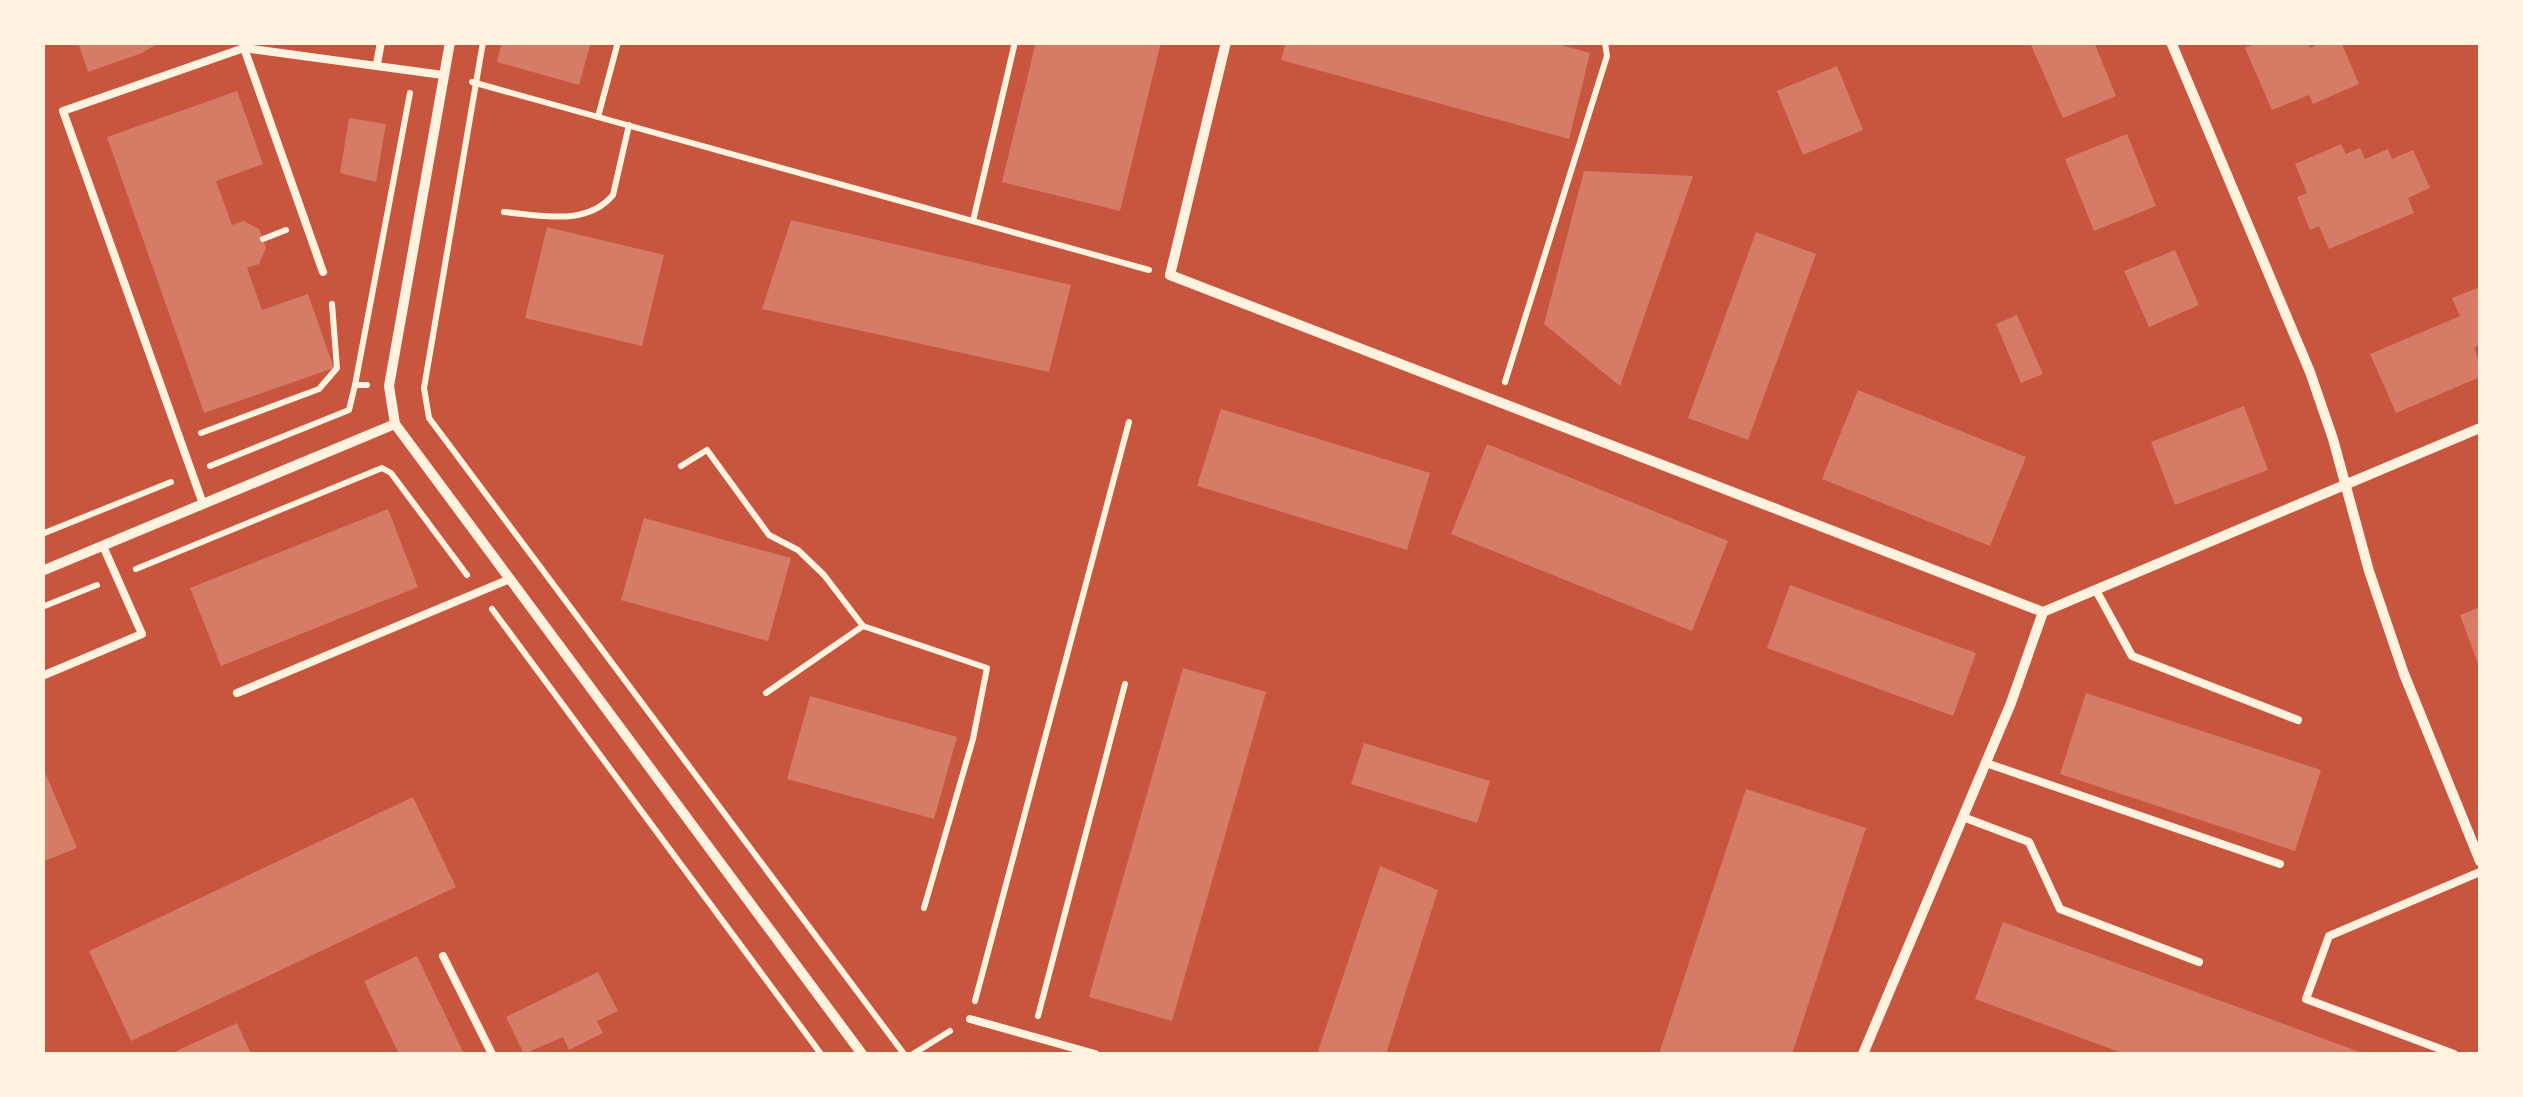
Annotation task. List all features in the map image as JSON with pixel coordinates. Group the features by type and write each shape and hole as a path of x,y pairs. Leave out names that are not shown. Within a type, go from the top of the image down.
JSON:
{"street":[{"path":"450,42 388,386 395,424 862,1054"},
{"path":"1226,42 1170,275 2043,612 2480,428"},
{"path":"2170,42 2310,372 2404,674 2480,861"},
{"path":"42,571 395,424"},
{"path":"1863,1054 1986,763 2043,612"}],"lane":[{"path":"376,64 380,42"},
{"path":"244,48 323,272"},
{"path":"204,504 64,111 244,48 443,75"},
{"path":"42,676 142,634 103,546"},
{"path":"237,694 510,579"},
{"path":"2097,592 2132,656 2298,720"},
{"path":"1986,763 2280,864"},
{"path":"1963,817 2029,842 2060,909 2199,962"},
{"path":"2454,1054 2306,999 2329,936 2480,872"},
{"path":"443,956 492,1054"},
{"path":"970,1018 1096,1054"}],"path":[{"path":"483,42 424,388 429,418 904,1054"},
{"path":"598,117 618,42"},
{"path":"973,221 1015,42"},
{"path":"1499,402 1607,56 1605,42"},
{"path":"42,534 349,410 415,69"},
{"path":"443,75 1170,275"},
{"path":"504,212 566,216 588,214 606,204 613,195 629,125"},
{"path":"181,441 319,390 337,368 332,304"},
{"path":"355,385 424,388"},
{"path":"913,1054 970,1018 1129,422"},
{"path":"681,466 707,450 769,535 798,550 863,626 987,668 973,740 924,908"},
{"path":"42,607 382,468 391,473 821,1054"},
{"path":"766,693 863,626"},
{"path":"1032,1036 1125,684"}],"building":[{"path":"78,42 160,42 142,53 88,72"},
{"path":"502,42 591,42 579,85 497,62"},
{"path":"1036,42 1161,42 1120,211 1002,182"},
{"path":"1286,42 1549,42 1590,53 1569,139 1281,60"},
{"path":"2094,42 2116,96 2063,118 2031,45"},
{"path":"2259,42 2308,42 2310,48 2323,42 2341,42 2359,84 2313,104 2309,95 2272,110 2245,48"},
{"path":"1837,66 1863,130 1803,155 1777,91"},
{"path":"237,91 263,164 216,181 232,225 244,221 259,229 266,248 259,264 247,268 262,310 308,294 334,368 204,413 107,137"},
{"path":"349,118 386,124 376,182 340,173"},
{"path":"2127,134 2156,206 2094,231 2065,159"},
{"path":"2341,144 2346,154 2360,148 2365,159 2388,149 2392,159 2413,150 2430,188 2408,198 2414,213 2329,249 2319,226 2310,230 2297,197 2307,193 2295,164"},
{"path":"1584,171 1693,176 1620,386 1544,324"},
{"path":"791,220 1071,285 1049,372 762,309"},
{"path":"547,227 664,255 642,346 525,318"},
{"path":"1756,232 1816,254 1748,440 1688,418"},
{"path":"2175,250 2199,305 2149,327 2124,271"},
{"path":"2480,287 2480,345 2474,348 2480,377 2396,413 2370,354 2460,316 2452,298"},
{"path":"2017,315 2043,374 2021,383 1996,324"},
{"path":"1858,390 2026,457 1990,546 1822,479"},
{"path":"2244,406 2268,470 2175,505 2151,442"},
{"path":"1221,409 1430,473 1407,550 1197,486"},
{"path":"1487,444 1728,541 1692,631 1451,534"},
{"path":"388,509 418,587 221,666 190,588"},
{"path":"644,518 791,558 768,641 621,600"},
{"path":"1790,585 1976,653 1953,716 1767,648"},
{"path":"2480,607 2480,663 2478,664 2460,615"},
{"path":"1183,668 1266,692 1172,1021 1089,997"},
{"path":"2086,693 2321,770 2295,851 2060,774"},
{"path":"810,696 957,737 934,819 787,779"},
{"path":"1364,743 1490,781 1477,823 1351,784"},
{"path":"42,765 77,848 42,862"},
{"path":"1746,789 1866,828 1792,1054 1659,1054"},
{"path":"413,797 456,887 131,1041 89,951"},
{"path":"1380,866 1438,890 1386,1054 1317,1054"},
{"path":"2003,922 2365,1054 2125,1054 1975,999"},
{"path":"417,956 464,1054 399,1054 364,981"},
{"path":"598,972 618,1011 597,1021 603,1033 569,1050 563,1037 524,1054 506,1017"},
{"path":"237,1023 251,1054 170,1054"}]}
